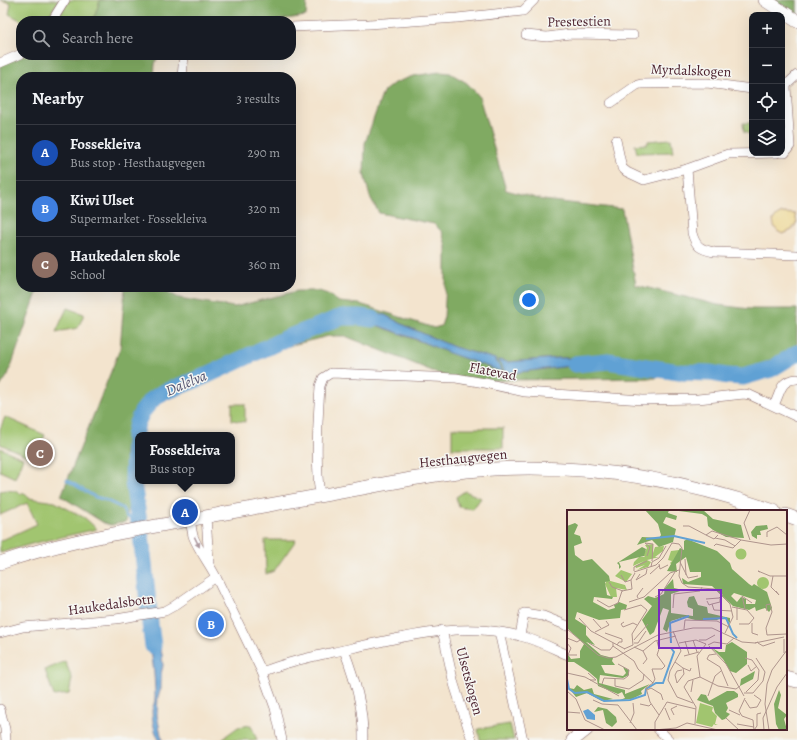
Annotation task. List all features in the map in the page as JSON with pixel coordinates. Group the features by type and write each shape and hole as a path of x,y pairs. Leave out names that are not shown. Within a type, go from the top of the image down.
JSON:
{"main road":[{"path":"765,0 797,21"},
{"name":"Hesthaugvegen","path":"0,562 69,543 190,520 410,479 493,469 572,470 641,477 680,484 771,510"},
{"path":"787,515 797,519"},
{"path":"787,678 797,681"},
{"path":"573,740 586,730"}],"street":[{"path":"55,16 65,0"},
{"name":"Prestestien","path":"296,27 452,19 523,11 534,0"},
{"name":"Prestestien","path":"526,35 547,37 570,34 633,35"},
{"path":"0,63 16,56"},
{"path":"182,72 184,60"},
{"path":"785,87 797,75"},
{"name":"Myrdalskogen","path":"611,103 637,85 641,84 707,84 749,89"},
{"path":"785,98 790,146 785,153"},
{"path":"616,140 622,168 644,180 687,170 728,154 749,154"},
{"path":"687,170 692,233 695,242 702,249 714,252 797,255"},
{"name":"Flatevad","path":"320,496 318,458 320,386 323,378 331,373 456,378 525,392 643,400 698,399 744,394 750,395 797,416"},
{"path":"774,405 784,382 790,379 797,379"},
{"path":"206,517 209,562"},
{"path":"190,520 193,535 203,555 209,562 262,672 275,708 282,740"},
{"name":"Haukedalsbotn","path":"0,633 23,627 116,619 158,612 174,606 216,577"},
{"path":"520,636 524,613 543,616 567,626"},
{"name":"Ulsetskogen","path":"262,672 298,660 442,630 477,630 520,636 567,655"},
{"name":"Ulsetskogen","path":"442,630 454,684 472,740"},
{"path":"499,632 523,740"},
{"path":"344,650 358,694 362,717 363,740"},
{"path":"0,709 6,740"},
{"path":"659,730 669,740"}],"green space":[{"path":"0,0 59,0 49,16 16,16 16,18 9,14 11,3"},
{"path":"69,0 117,0 110,16 58,16"},
{"path":"100,0 307,0 306,16 296,18 296,16 95,16"},
{"path":"774,0 797,0 797,22"},
{"path":"16,57 16,60 156,60 154,72 16,72 16,292 37,292 8,375 0,387 0,64"},
{"path":"440,72 450,73 467,83 479,96 506,190 543,200 622,209 636,285 718,305 750,309 797,309 797,347 742,374 661,365 656,378 508,380 462,383 345,336 329,336 292,345 234,366 167,387 152,395 137,412 130,426 125,453 129,505 126,522 111,525 104,523 61,496 120,349 125,292 168,292 179,298 234,307 297,291 319,291 328,294 339,302 360,304 434,328 441,326 444,317 446,283 446,246 442,232 434,224 379,213 370,197 364,174 365,143 383,92 394,83 413,76","holes":["385,315 408,327 454,347 495,359 494,369 365,321","558,358 588,358 596,363 511,373 498,360 508,362"]},
{"path":"743,123 749,123 749,134 744,132"},
{"path":"671,139 673,152 637,153 635,145 648,144 648,141"},
{"path":"67,308 84,314 78,328 56,332"},
{"path":"232,404 245,404 245,422 232,420"},
{"path":"5,417 45,435 34,459 0,444 0,429"},
{"path":"452,428 503,428 503,448 452,448"},
{"path":"0,448 23,458 15,478 0,471"},
{"path":"0,491 15,491 21,494 23,492 29,498 55,502 85,518 97,529 35,543 0,553 0,541 37,524 27,503 0,515"},
{"path":"465,491 481,498 473,509 459,507 456,497"},
{"path":"265,540 296,540 274,571 266,574"},
{"path":"65,661 72,678 69,694 54,696 45,670"},
{"path":"510,724 514,740 480,740 478,729"},
{"path":"251,725 257,740 224,740 223,738 238,727"}],"sand":[{"path":"782,213 795,214 797,222 792,230 783,234 778,232 775,228 773,220"}],"water":[{"path":"351,312 385,315 408,327 454,347 495,359 503,372 365,321 349,321"},
{"path":"558,358 588,358 597,363 506,373 498,360 508,362"},
{"path":"144,624 153,624 162,654 163,666 161,674 161,689 158,696 157,715 163,740 159,740 153,722 152,710 155,698 154,670 149,641"}],"waterway":[{"name":"Dalelva","path":"153,646 142,543 133,482 134,436 137,423 142,412 152,400 162,393 203,377 287,338 342,317 373,319"},
{"path":"575,364 608,361 679,372 711,373 743,377 771,369 797,353"},
{"path":"67,480 95,497 122,508 126,516 131,519 138,520"}],"place":[{"name":"Haukedalen skole","path":"40,453"},
{"name":"Fossekleiva","path":"185,512"},
{"name":"Kiwi Ulset","path":"211,624"}]}
